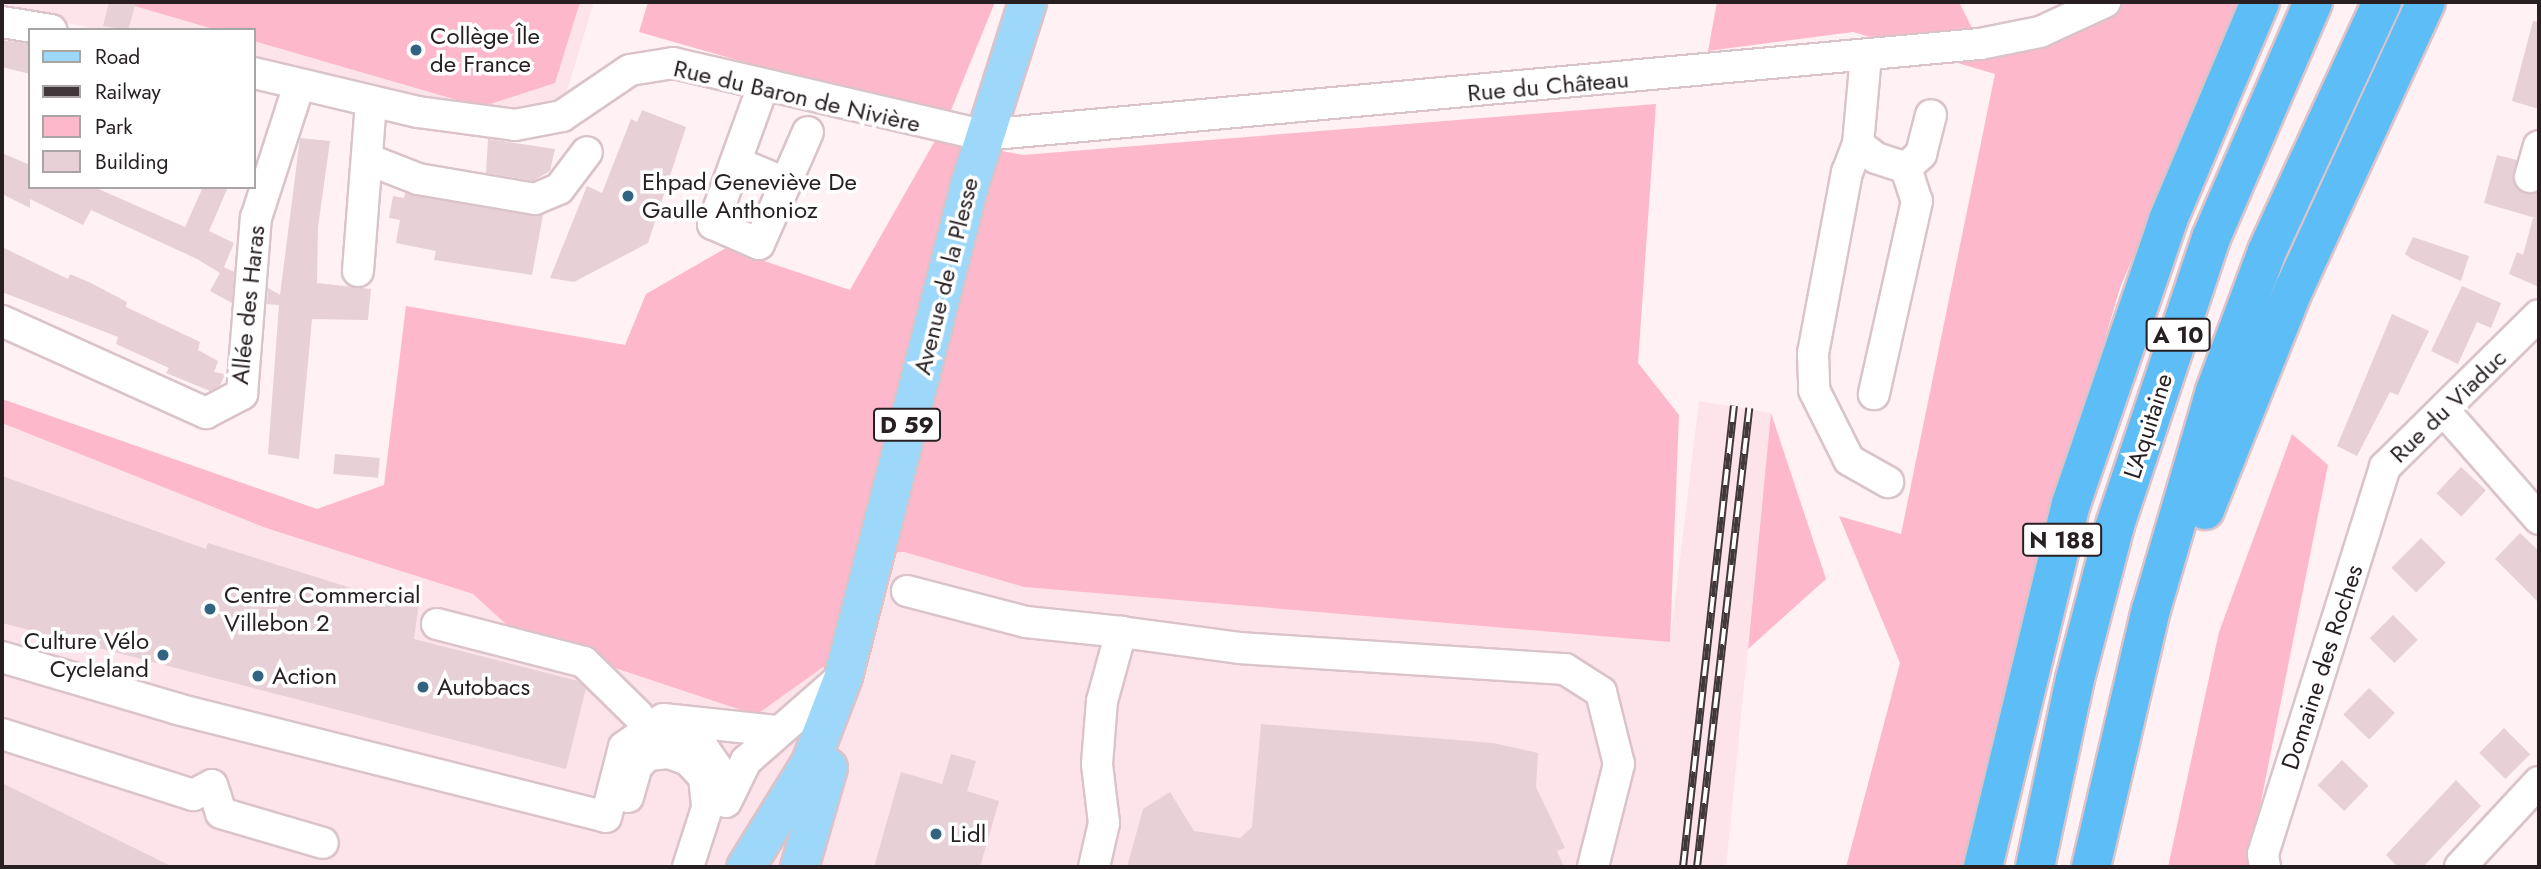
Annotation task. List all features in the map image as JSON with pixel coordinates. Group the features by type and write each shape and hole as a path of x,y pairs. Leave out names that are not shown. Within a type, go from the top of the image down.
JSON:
{"highway":[{"name":"N 188","path":"1983,867 2071,504 2168,220 2260,2"},
{"name":"L'Aquitaine","path":"2035,867 2074,679 2115,525 2211,238 2312,2"},
{"name":"A 10","path":"2091,867 2151,610 2215,391 2267,251 2382,2"},
{"path":"2151,610 2172,602 2240,415 2426,2"}],"main road":[{"name":"Avenue de la Plesse","path":"746,867 787,807 830,715 843,677 983,135 1027,2"},
{"name":"Avenue de la Plesse","path":"799,867 810,821 828,768 830,715"}],"street":[{"name":"Rue du Château","path":"983,135 1980,44 2040,32 2105,2"},
{"path":"2,22 39,28"},
{"path":"1866,56 1858,144 1847,172 1813,353 1814,390 1843,453 1888,482"},
{"name":"Rue du Baron de Nivière","path":"256,74 371,102 515,125 562,116 630,70 673,63 983,135"},
{"name":"Allée des Haras","path":"2,321 206,413 242,394 256,218 299,85"},
{"path":"763,86 713,224 759,244 808,132"},
{"path":"358,271 371,102"},
{"path":"1906,168 1921,154 1931,115"},
{"path":"1858,144 1876,158 1906,168"},
{"path":"2530,177 2539,146"},
{"path":"367,159 418,179 535,199 559,189 587,152"},
{"path":"737,163 786,183"},
{"path":"1874,394 1917,201 1906,168"},
{"name":"Rue du Viaduc","path":"2385,467 2446,412 2539,315"},
{"path":"2446,412 2539,519"},
{"name":"Domaine des Roches","path":"2265,867 2263,854 2385,467"},
{"path":"907,591 1026,622 1239,648 1565,668 1601,692 1619,764 1593,867"},
{"path":"438,624 584,662 638,715 778,731"},
{"path":"1094,867 1104,822 1097,764 1102,701 1121,632"},
{"path":"2,657 172,707 606,817"},
{"path":"704,867 731,788 746,761 843,677"},
{"path":"606,817 607,741 638,715"},
{"path":"606,817 624,747 650,729 680,735 702,746 731,788"},
{"path":"2,734 193,794 212,785 221,813 323,843"},
{"path":"606,817 637,766 648,755 669,753 688,760 704,776 707,808 688,867"},
{"path":"2460,867 2539,782"},
{"path":"805,867 810,821"}],"shaded area":[{"name":"Collège Île de France","path":"2,2 594,2 565,97 487,118 256,63 256,28 92,28 2,9"},
{"path":"1699,401 1771,413 1726,867 2,867 2,423 266,528 473,594 520,636 863,554 904,552 1024,587 1670,642"}],"green space":[{"name":"Collège Île de France","path":"121,2 580,2 555,83 481,107 256,42 256,28 210,28"},
{"path":"648,2 995,2 947,120 639,32"},
{"path":"1717,2 1959,2 1980,44 2105,2 2240,2 2120,288 2032,583 1969,867 1846,867 1900,663 1839,516 1901,534 1995,74 1853,32 1708,51"},
{"path":"1656,104 1638,363 1679,415 1670,642 1024,587 904,552 864,554 830,662 756,715 519,636 473,594 266,528 2,423 2,399 317,509 384,485 406,306 625,345 646,294 726,248 850,290 936,139 1023,155"},
{"path":"1771,413 1826,579 1748,649"},
{"path":"2292,434 2328,465 2248,867 2168,867 2219,632"}],"building":[{"path":"109,2 136,2 129,28 103,26"},
{"path":"2533,21 2539,22 2539,109 2512,101"},
{"path":"2,40 28,44 28,74 2,67"},
{"path":"642,110 686,127 648,243 574,282 550,278 587,186 602,193 631,119 637,122"},
{"path":"300,138 330,141 318,227 317,283 371,289 368,320 312,319 299,459 268,454 279,305 267,304 268,288 280,295"},
{"path":"488,139 555,149 550,171 533,181 486,173"},
{"path":"2,153 28,164 28,189 99,189 185,227 202,189 227,189 209,231 234,243 224,267 234,272 232,303 210,291 220,273 197,259 91,210 83,225 30,199 30,208 2,194"},
{"path":"2497,155 2517,160 2513,180 2518,190 2539,191 2539,219 2484,203"},
{"path":"405,193 543,215 532,275 434,260 436,251 396,243 400,220 389,218 393,196 404,198"},
{"path":"2533,218 2539,219 2539,287 2509,274 2517,252 2523,255"},
{"path":"2413,237 2469,256 2461,281 2405,254"},
{"path":"2,247 68,279 70,274 91,283 127,302 126,307 200,342 198,350 218,361 214,372 225,374 220,386 210,391 166,373 169,368 116,344 118,337 2,292"},
{"path":"2462,286 2501,303 2491,328 2477,322 2458,364 2431,351"},
{"path":"2392,314 2429,331 2398,395 2390,392 2357,456 2337,446"},
{"path":"335,454 380,458 378,478 333,474"},
{"path":"2461,467 2486,490 2461,517 2436,493"},
{"name":"Centre Commercial Villebon 2","path":"2,476 206,549 208,543 351,588 420,595 414,639 578,681 586,688 566,769 2,623"},
{"path":"2520,533 2539,551 2539,603 2495,559"},
{"path":"2421,538 2446,563 2416,592 2391,568"},
{"path":"2393,615 2418,640 2394,663 2370,638"},
{"path":"2369,688 2395,713 2369,740 2343,715"},
{"path":"1261,724 1493,743 1538,753 1536,787 1565,848 1557,851 1564,867 1127,867 1143,809 1170,792 1194,831 1240,838 1252,827"},
{"path":"2504,728 2530,754 2505,779 2479,753"},
{"name":"Lidl","path":"951,754 976,761 967,791 999,801 980,867 874,867 901,772 942,784"},
{"path":"2342,760 2369,786 2344,811 2318,785"},
{"path":"2456,780 2481,806 2423,867 2398,867 2386,855"},
{"path":"2,783 173,867 2,867"}],"railway":[{"path":"1683,867 1734,406"},
{"path":"1697,867 1749,408"}],"place":[{"name":"Collège Île de France","path":"416,50"},
{"name":"Ehpad Geneviève De Gaulle Anthonioz","path":"628,196"},
{"name":"Centre Commercial Villebon 2","path":"210,609"},
{"name":"Culture Vélo Cycleland","path":"163,655"},
{"name":"Action","path":"258,676"},
{"name":"Autobacs","path":"423,687"},
{"name":"Lidl","path":"936,834"}]}
